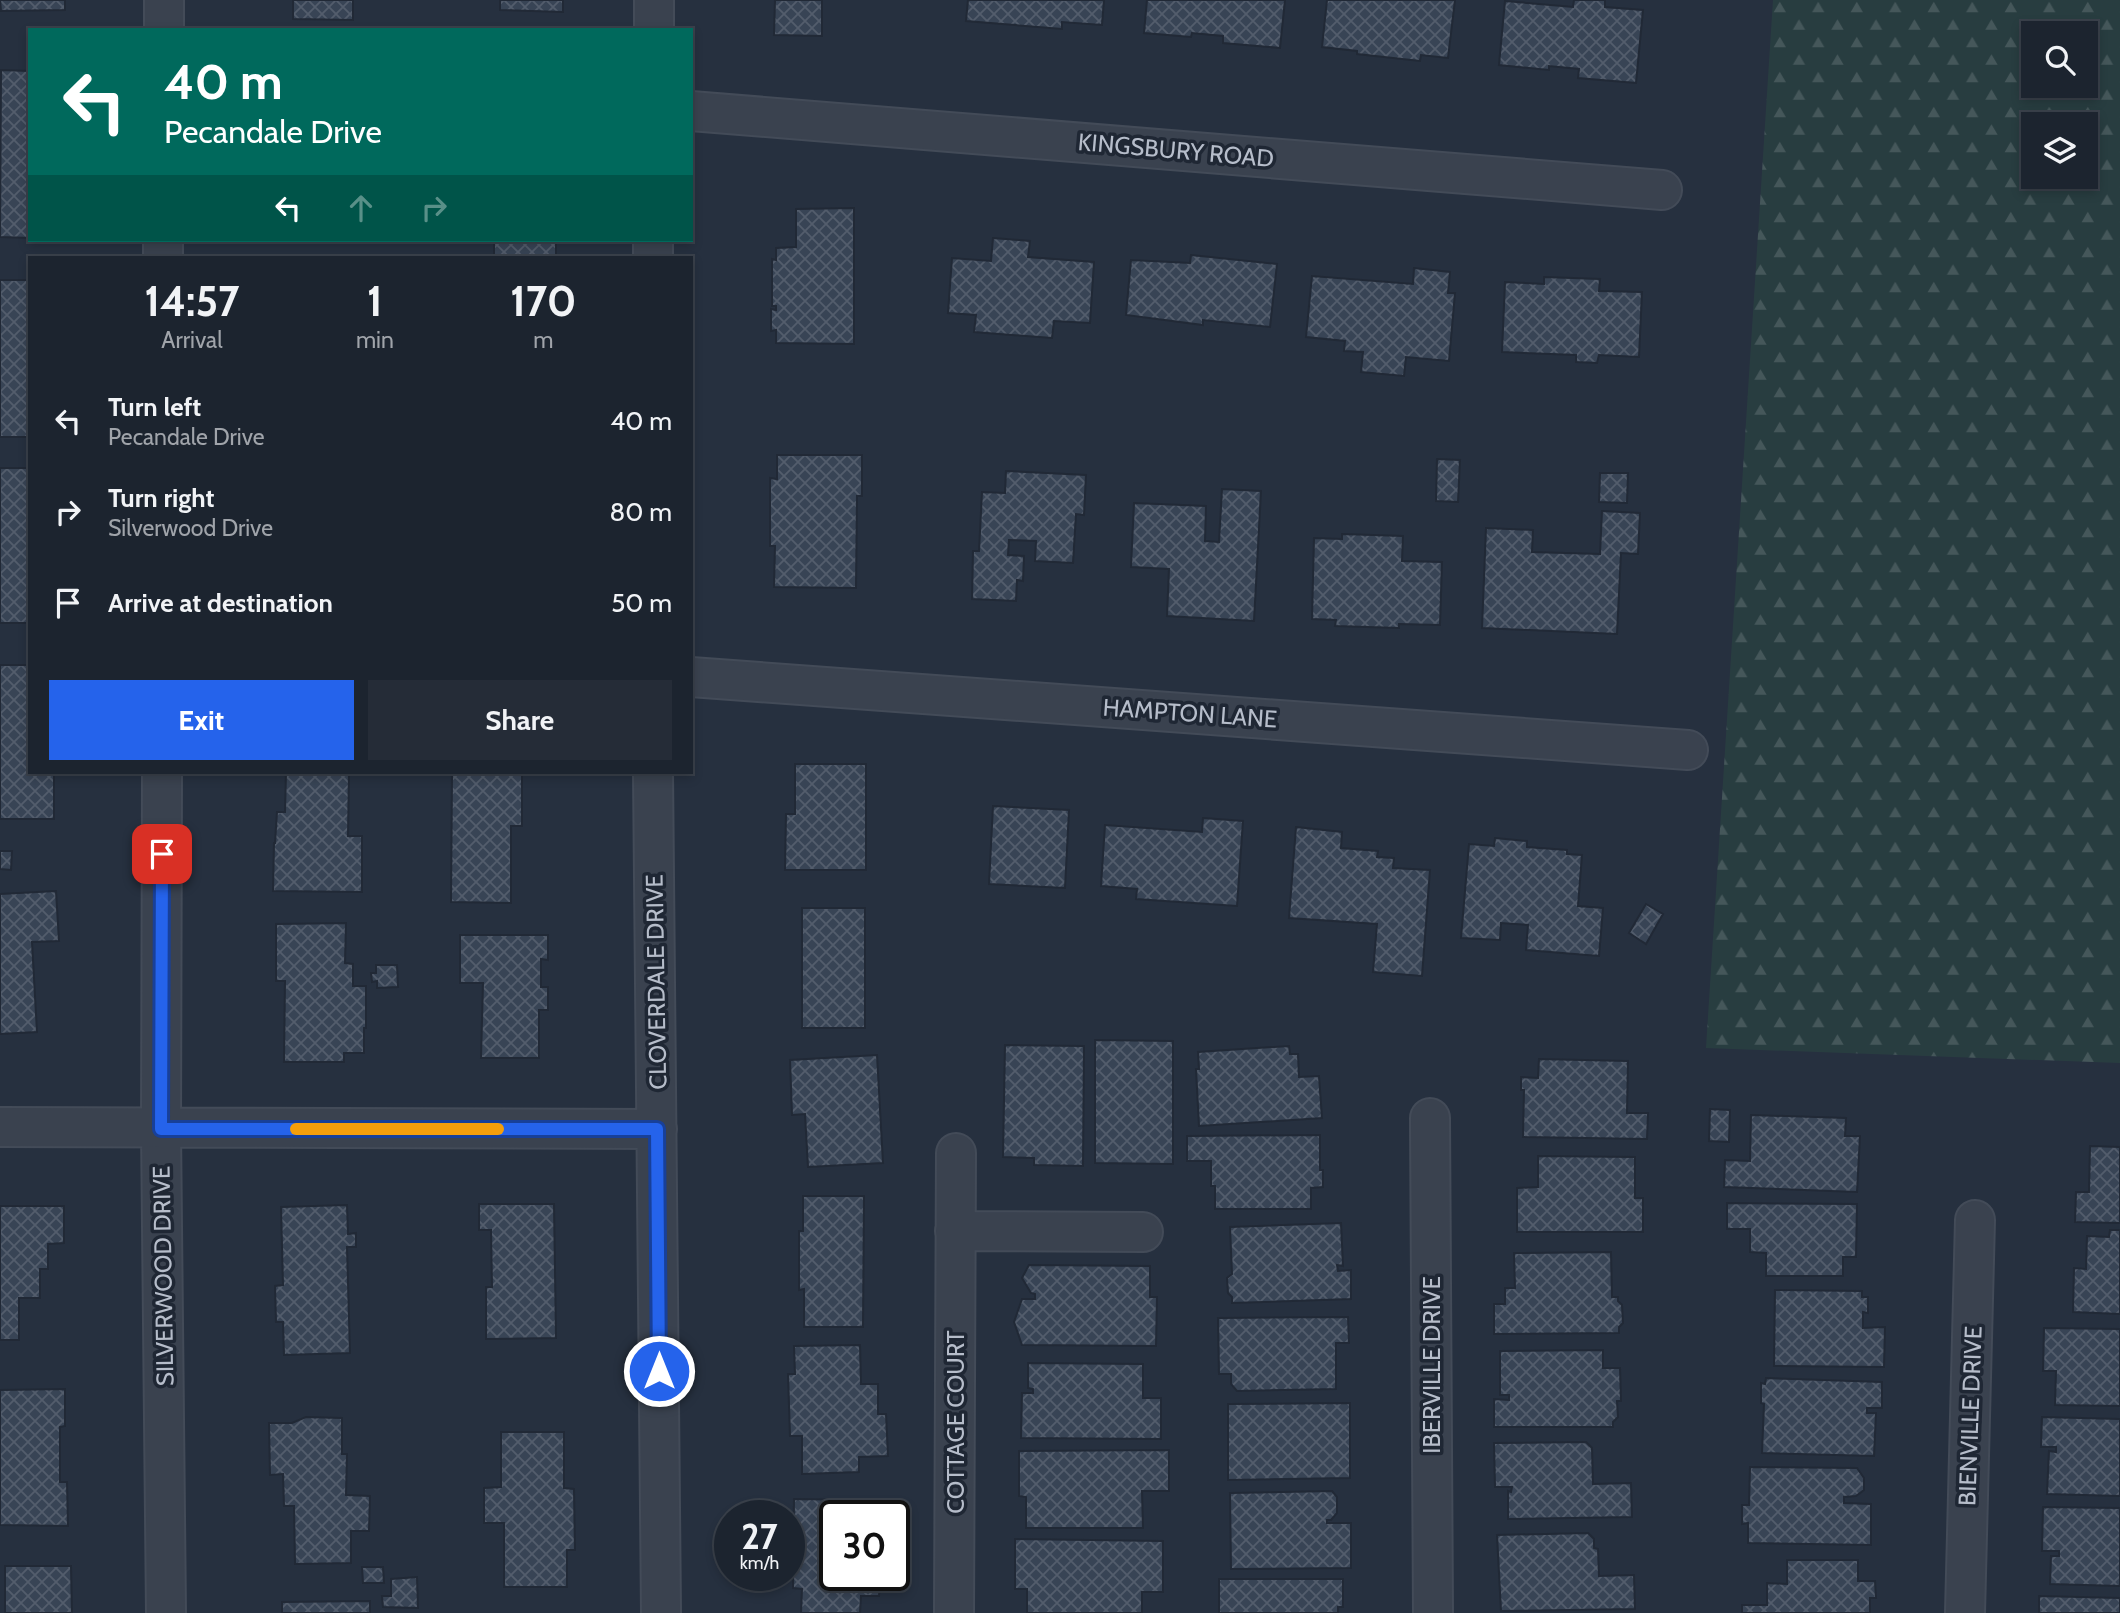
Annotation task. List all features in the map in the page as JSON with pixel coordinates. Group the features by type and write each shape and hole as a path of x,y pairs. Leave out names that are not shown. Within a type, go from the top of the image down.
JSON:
{"street":[{"path":"164,0 164,28"},
{"path":"654,0 654,28"},
{"name":"KINGSBURY ROAD","path":"693,111 1662,190"},
{"name":"HAMPTON LANE","path":"693,677 1688,750"},
{"name":"SILVERWOOD DRIVE","path":"162,774 161,1129 166,1613"},
{"name":"CLOVERDALE DRIVE","path":"653,774 661,1613"},
{"name":"IBERVILLE DRIVE","path":"1430,1118 1433,1613"},
{"path":"0,1127 657,1129"},
{"name":"COTTAGE COURT","path":"954,1613 956,1153"},
{"name":"BIENVILLE DRIVE","path":"1965,1613 1975,1220"},
{"path":"955,1231 1143,1232"}],"green space":[{"path":"1773,0 2120,0 2120,1063 1706,1048"}],"building":[{"path":"0,0 65,0 65,10 1,11"},
{"path":"293,0 353,0 353,20 293,19"},
{"path":"500,0 563,0 563,12 500,10"},
{"path":"775,0 822,0 822,36 774,35"},
{"path":"968,0 1104,0 1102,25 1062,22 1062,29 966,21"},
{"path":"1147,0 1285,0 1280,48 1223,43 1223,36 1192,33 1191,37 1144,33"},
{"path":"1327,0 1455,0 1448,58 1421,55 1420,61 1322,47"},
{"path":"1574,0 1605,0 1605,7 1643,10 1636,83 1578,78 1579,69 1549,66 1549,70 1499,65 1505,1 1573,7"},
{"path":"1,70 28,71 28,238 0,237"},
{"path":"854,208 854,344 776,343 776,330 771,331 771,309 776,310 776,306 772,306 772,259 776,260 776,248 796,247 796,209"},
{"path":"993,238 1030,241 1028,257 1094,262 1090,323 1054,321 1052,338 974,332 976,315 948,313 952,258 991,261"},
{"path":"494,242 556,242 556,256 494,256"},
{"path":"1191,255 1277,264 1270,327 1203,320 1203,325 1126,315 1131,260 1190,263"},
{"path":"1414,268 1450,272 1448,293 1455,293 1449,361 1406,357 1404,376 1361,372 1363,352 1344,351 1345,341 1306,337 1312,276 1413,284"},
{"path":"1544,277 1600,279 1599,291 1642,292 1639,357 1599,355 1597,363 1576,362 1576,355 1502,352 1505,282 1544,284"},
{"path":"0,280 28,280 28,437 0,437"},
{"path":"777,455 862,455 862,496 857,496 856,588 774,587 775,546 770,546 770,478 777,479"},
{"path":"1437,459 1460,460 1458,502 1436,501"},
{"path":"0,468 28,468 28,623 0,623"},
{"path":"1006,471 1086,475 1084,515 1076,514 1073,563 1035,561 1036,541 1009,540 1008,555 1024,556 1023,581 1017,580 1016,601 972,599 973,551 979,551 982,492 1005,493"},
{"path":"1600,473 1628,473 1627,503 1599,502"},
{"path":"1222,489 1261,491 1254,621 1167,616 1169,569 1131,567 1134,503 1206,506 1205,541 1219,542"},
{"path":"1602,511 1640,513 1638,554 1621,553 1617,634 1482,628 1486,528 1533,530 1532,552 1600,554"},
{"path":"1342,534 1403,536 1402,561 1442,562 1440,625 1399,624 1399,628 1335,626 1336,620 1312,619 1314,538 1342,539"},
{"path":"0,665 28,665 28,774 54,774 54,819 0,819"},
{"path":"795,764 866,764 866,870 785,870 786,814 795,814"},
{"path":"286,774 349,774 348,836 362,836 362,892 273,891 277,812 285,812"},
{"path":"452,775 522,775 522,826 511,826 511,903 451,902"},
{"path":"993,806 1069,810 1065,888 989,884"},
{"path":"1203,818 1243,821 1237,906 1136,899 1137,889 1101,886 1105,825 1202,832"},
{"path":"1296,827 1342,832 1341,848 1378,851 1377,857 1394,858 1393,868 1430,870 1422,976 1373,972 1377,924 1289,918"},
{"path":"1495,838 1527,841 1527,847 1567,850 1567,854 1582,855 1578,906 1603,908 1599,956 1526,950 1528,925 1501,923 1500,940 1461,938 1469,844 1494,846"},
{"path":"0,851 12,851 11,870 0,869"},
{"path":"56,891 59,941 32,942 37,1032 0,1034 0,894"},
{"path":"1646,904 1663,914 1646,944 1629,933"},
{"path":"802,908 865,908 865,1028 802,1028"},
{"path":"346,923 345,963 353,964 353,986 366,986 364,1053 344,1053 344,1062 284,1062 285,981 276,981 276,924"},
{"path":"460,935 548,935 548,960 541,959 541,987 548,987 548,1010 539,1010 539,1058 481,1058 483,983 460,983"},
{"path":"376,965 397,965 398,987 377,988 377,981 372,982 371,973 376,973"},
{"path":"1095,1040 1173,1041 1173,1164 1095,1163"},
{"path":"1005,1045 1084,1046 1083,1166 1034,1165 1034,1158 1003,1157"},
{"path":"1289,1046 1290,1054 1298,1054 1299,1077 1319,1076 1322,1118 1199,1126 1196,1069 1199,1069 1198,1052"},
{"path":"877,1055 883,1163 808,1167 805,1114 792,1115 790,1060"},
{"path":"1539,1059 1628,1061 1627,1113 1648,1113 1647,1139 1523,1137 1524,1090 1521,1090 1521,1077 1538,1078"},
{"path":"1710,1109 1730,1110 1729,1142 1709,1141"},
{"path":"1751,1115 1846,1118 1845,1136 1860,1136 1857,1192 1724,1187 1725,1160 1750,1161"},
{"path":"1320,1135 1323,1187 1311,1188 1311,1209 1215,1209 1211,1161 1187,1161 1187,1136"},
{"path":"2090,1146 2120,1147 2120,1223 2075,1222 2076,1192 2089,1192"},
{"path":"1538,1156 1635,1157 1635,1198 1643,1198 1643,1232 1517,1232 1517,1188 1538,1187"},
{"path":"803,1196 864,1196 863,1327 804,1327 804,1289 799,1290 799,1231 803,1231"},
{"path":"1727,1203 1857,1204 1856,1257 1843,1257 1843,1276 1766,1276 1766,1253 1750,1252 1750,1229 1727,1229"},
{"path":"479,1204 554,1204 556,1338 486,1339 486,1287 492,1287 491,1230 479,1230"},
{"path":"347,1205 348,1234 356,1233 356,1247 347,1247 350,1353 284,1355 283,1322 276,1322 275,1286 283,1285 281,1207"},
{"path":"0,1206 64,1206 64,1243 48,1244 48,1269 40,1269 40,1298 19,1298 19,1340 0,1340"},
{"path":"1341,1223 1343,1266 1337,1265 1338,1271 1351,1270 1351,1299 1232,1303 1227,1278 1232,1274 1230,1227"},
{"path":"2110,1230 2120,1230 2120,1314 2073,1312 2074,1268 2086,1269 2087,1236 2109,1237"},
{"path":"1611,1252 1612,1297 1618,1297 1622,1305 1623,1323 1619,1327 1619,1333 1494,1334 1494,1304 1505,1304 1505,1288 1515,1288 1514,1253"},
{"path":"1029,1265 1150,1266 1150,1297 1157,1297 1156,1346 1022,1345 1014,1322 1022,1299 1035,1299 1035,1294 1031,1293 1022,1278"},
{"path":"1775,1290 1862,1291 1862,1297 1868,1297 1868,1313 1863,1312 1863,1328 1885,1327 1884,1367 1774,1366"},
{"path":"1348,1317 1349,1343 1336,1343 1336,1389 1237,1391 1231,1384 1231,1374 1219,1374 1218,1318"},
{"path":"2044,1328 2120,1329 2120,1406 2055,1405 2056,1371 2043,1371"},
{"path":"860,1345 861,1384 878,1384 878,1414 886,1414 888,1456 859,1457 859,1472 802,1474 802,1436 790,1436 788,1374 795,1374 794,1346"},
{"path":"1603,1350 1603,1368 1620,1368 1621,1401 1617,1401 1618,1417 1613,1422 1613,1427 1494,1427 1494,1399 1509,1400 1509,1395 1500,1395 1500,1351"},
{"path":"1028,1363 1143,1364 1143,1398 1161,1398 1161,1439 1021,1438 1022,1393 1033,1393 1033,1389 1028,1388"},
{"path":"1766,1378 1882,1382 1882,1408 1867,1408 1867,1413 1876,1413 1874,1456 1762,1453 1764,1404 1761,1403 1761,1383 1765,1384"},
{"path":"65,1389 65,1426 60,1427 60,1482 67,1482 68,1526 0,1525 0,1390"},
{"path":"1350,1403 1350,1478 1228,1480 1228,1404"},
{"path":"306,1417 342,1418 342,1454 347,1454 346,1495 370,1496 369,1531 351,1531 351,1563 295,1564 294,1506 284,1506 283,1474 270,1475 269,1423 292,1423"},
{"path":"2042,1417 2120,1419 2120,1496 2047,1494 2049,1451 2056,1452 2056,1447 2041,1447"},
{"path":"501,1432 564,1432 564,1488 574,1489 575,1550 567,1550 567,1587 504,1587 504,1523 484,1523 484,1488 501,1487"},
{"path":"1586,1442 1592,1448 1593,1484 1631,1483 1632,1517 1508,1519 1508,1491 1511,1492 1512,1487 1495,1487 1494,1443"},
{"path":"1169,1450 1169,1491 1142,1491 1143,1528 1026,1528 1026,1497 1019,1496 1019,1451"},
{"path":"1750,1467 1857,1468 1864,1478 1864,1490 1856,1496 1844,1497 1844,1503 1871,1504 1871,1545 1748,1543 1748,1523 1742,1524 1742,1505 1749,1505"},
{"path":"1332,1491 1337,1497 1337,1513 1331,1520 1327,1520 1327,1523 1351,1523 1351,1568 1231,1569 1230,1493"},
{"path":"794,1499 861,1500 819,1500 819,1591 879,1591 879,1596 861,1596 860,1613 801,1613 802,1591 805,1591 805,1500"},
{"path":"2043,1507 2120,1508 2120,1586 2050,1584 2051,1556 2059,1556 2059,1551 2042,1551"},
{"path":"1588,1533 1594,1539 1594,1548 1598,1549 1599,1576 1634,1575 1635,1609 1501,1611 1497,1535"},
{"path":"1015,1539 1163,1541 1163,1592 1142,1592 1142,1613 1027,1613 1027,1589 1015,1589"},
{"path":"1787,1560 1858,1560 1858,1581 1875,1581 1876,1598 1870,1598 1870,1613 1742,1613 1742,1605 1767,1605 1767,1583 1787,1584"},
{"path":"5,1566 71,1566 72,1613 5,1613"},
{"path":"362,1567 383,1567 384,1583 363,1583"},
{"path":"417,1577 418,1608 383,1607 382,1596 391,1596 391,1579"},
{"path":"1219,1579 1343,1579 1343,1607 1338,1607 1338,1613 1219,1613"},
{"path":"2039,1596 2120,1598 2120,1613 2039,1613"},
{"path":"370,1601 370,1613 282,1613 282,1602"}],"slow traffic":[{"path":"296,1129 498,1129"}],"route":[{"path":"162,854 161,1129 657,1129 659,1371"}]}
